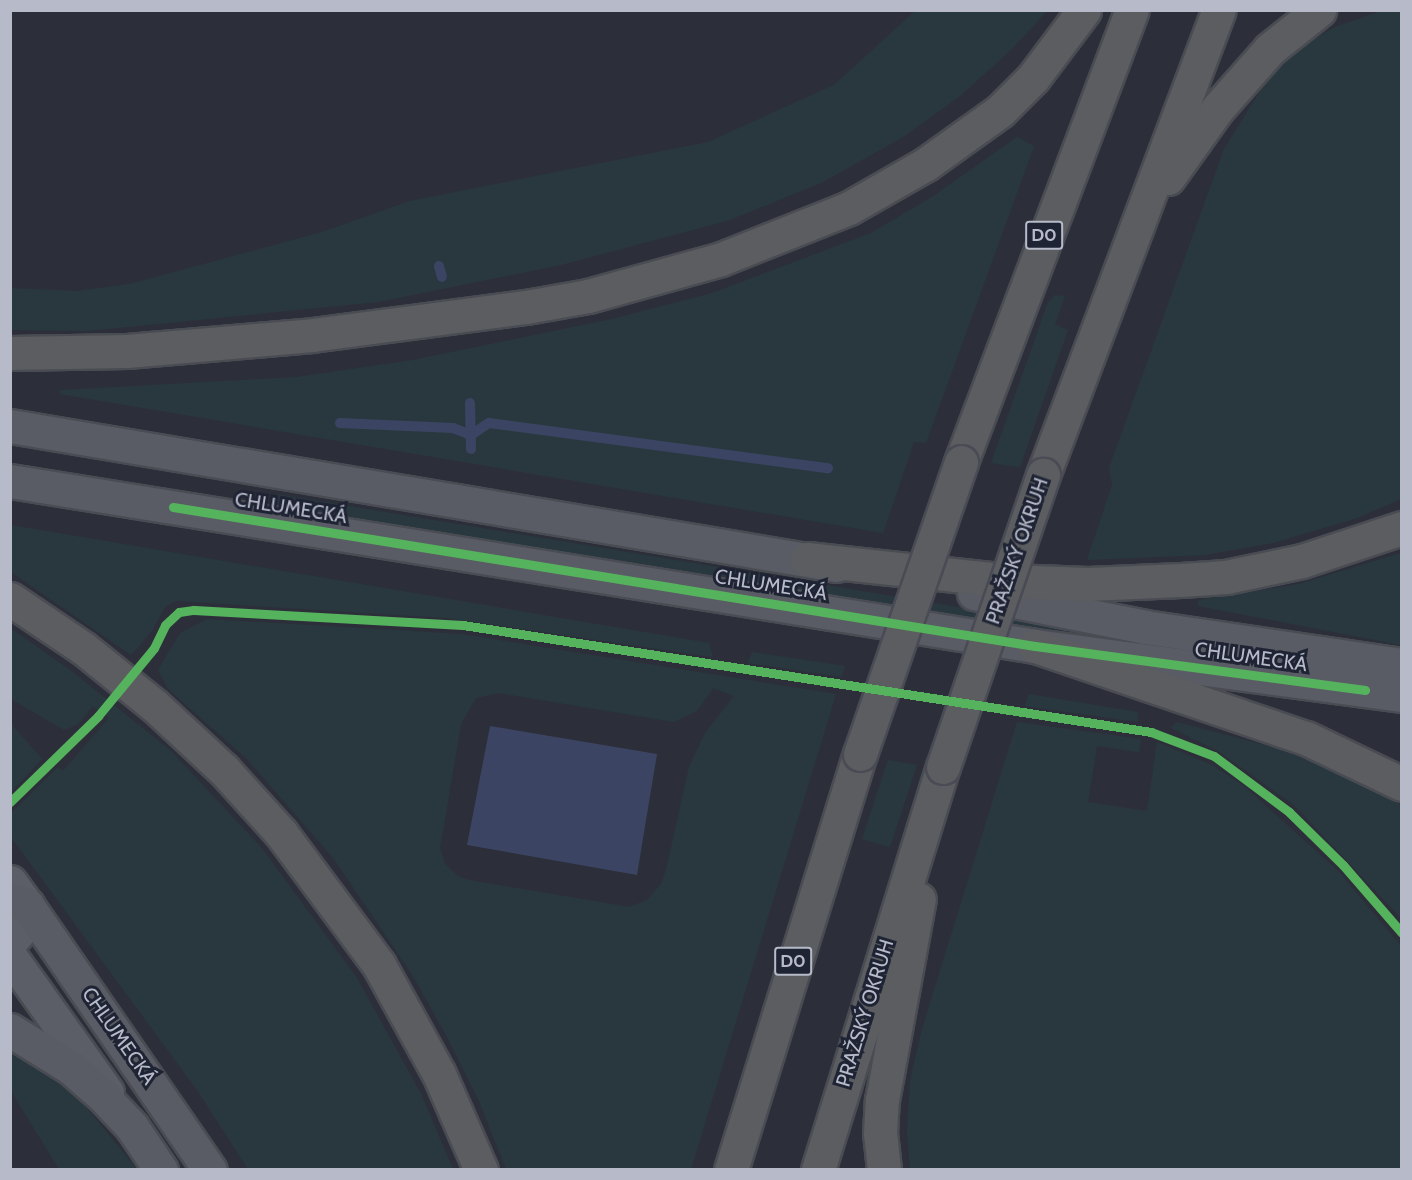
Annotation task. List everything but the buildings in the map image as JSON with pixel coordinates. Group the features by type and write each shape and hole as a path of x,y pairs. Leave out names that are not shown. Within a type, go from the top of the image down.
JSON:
{"highway":[{"path":"10,353 127,351 301,336 526,308 588,296 721,259 849,208 926,164 1000,111 1033,78 1084,10"},
{"name":"D0","path":"731,1170 860,754 961,462 1132,10"},
{"name":"PRAŽSKÝ OKRUH","path":"818,1170 943,767 1043,475 1219,10"},
{"path":"1140,216 1218,108 1270,49 1319,10"},
{"path":"807,559 1011,581 1088,584 1181,580 1226,577 1291,564 1337,552 1401,528"},
{"path":"10,599 83,648 154,705 224,770 281,833 379,965 440,1074 481,1170"},
{"path":"1035,646 1306,738 1401,784"},
{"path":"884,1170 880,1134 882,1100 943,767"}],"main road":[{"name":"CHLUMECKÁ","path":"10,426 807,559 1145,627 1401,664"},
{"name":"CHLUMECKÁ","path":"10,481 1035,646 1401,695"},
{"name":"CHLUMECKÁ","path":"16,896 210,1170"},
{"path":"10,1030 71,1068 132,1127 161,1170"}],"street":[{"name":"CHLUMECKÁ","path":"10,942 22,928 16,896"},
{"path":"10,956 132,1127"}],"shaded area":[{"path":"1384,10 1402,11 1401,499 1357,518 1273,543 1205,555 1087,560 1112,485 1109,468 1224,149 1267,80 1302,45 1335,27"},
{"path":"915,11 1047,11 1013,48 960,96 903,137 823,182 730,220 561,265 378,302 87,331 11,330 11,288 77,291 130,284 322,232 410,201 708,142 834,85"},
{"path":"1017,137 1034,146 926,443 914,442 883,533 60,394 61,390 297,377 413,360 612,319 712,293 871,233 932,197"},
{"path":"1055,295 1065,296 1055,324 1068,330 1020,467 991,463 1048,302"},
{"path":"277,494 1199,647 1198,657 276,508 272,500"},
{"path":"11,525 709,643 713,657 446,618 176,601 165,607 152,631 131,655 11,572"},
{"path":"1401,553 1401,645 1198,606 1198,600 1299,584"},
{"path":"207,619 462,634 836,694 691,1169 506,1169 479,1101 446,1035 413,976 334,859 246,758 168,689 158,670 180,633","holes":["713,688 734,696 705,733 689,767 666,870 661,884 647,900 629,907 469,880 458,876 445,864 440,848 461,724 476,698 499,693 674,722 697,711"]},
{"path":"10,628 70,670 170,750 261,847 357,978 421,1094 453,1169 248,1169 197,1090 11,837 11,813 58,767 63,771 109,718 93,706 78,724 64,730 11,699"},
{"path":"752,652 845,666 842,677 748,663"},
{"path":"1029,694 1138,712 1138,722 1025,706"},
{"path":"1017,722 1141,739 1139,752 1097,746 1088,802 1147,811 1157,742 1212,765 1245,787 1338,871 1401,946 1401,1169 910,1169 907,1131 910,1081 922,1029"},
{"path":"1177,722 1276,748 1337,771 1401,805 1401,918 1294,805 1218,751 1171,728"},
{"path":"11,724 42,759 10,792"},
{"path":"888,760 917,765 890,847 862,839"},
{"path":"10,1051 50,1075 81,1101 137,1169 59,1169 11,1091"}],"water":[{"path":"490,726 657,754 637,875 467,845"}],"waterway":[{"path":"439,266 442,277"},
{"path":"470,403 471,449"},
{"path":"340,423 453,428 471,435 489,423 828,468"}],"cycle path":[{"path":"173,507 1035,646 1365,690"},
{"path":"10,802 98,716 154,648 165,625 179,612 194,610 463,625 1151,732 1214,756 1289,812 1343,865 1402,933"}]}
